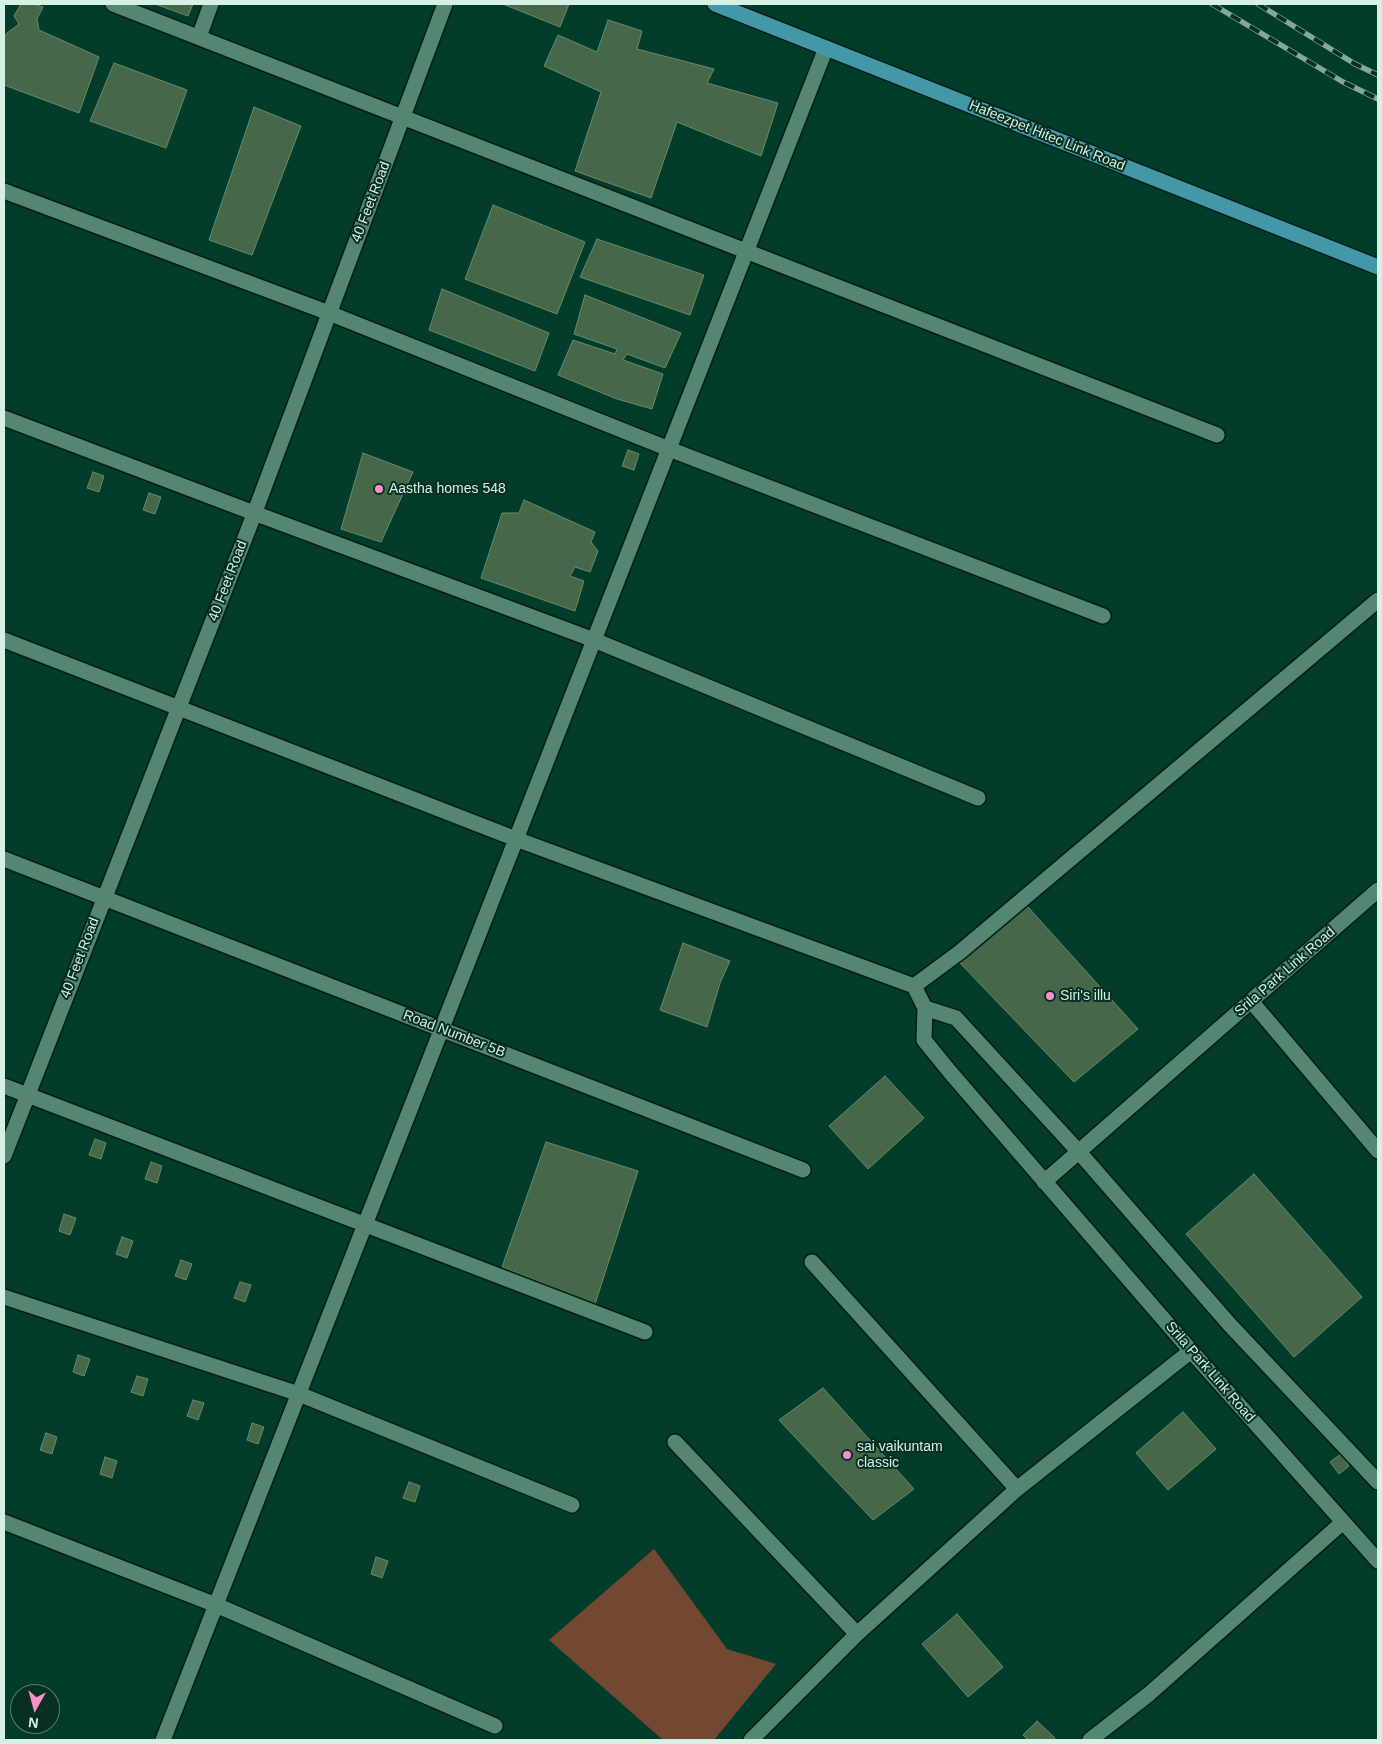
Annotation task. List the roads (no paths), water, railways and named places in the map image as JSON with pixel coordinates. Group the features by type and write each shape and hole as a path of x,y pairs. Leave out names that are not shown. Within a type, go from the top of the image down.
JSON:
{"main road":[{"name":"Hafeezpet Hitec Link Road","path":"715,4 1378,267"}],"street":[{"path":"113,4 1217,435"},
{"path":"198,37 211,4"},
{"name":"40 Feet Road","path":"4,1156 254,513 445,4"},
{"path":"163,1740 826,48"},
{"path":"4,191 330,312 669,449 1103,616"},
{"path":"4,418 594,640 978,798"},
{"path":"914,986 960,952 1378,600"},
{"path":"4,640 516,839 914,986 925,1008 956,1018 1079,1152 1230,1326 1378,1482"},
{"name":"Road Number 5B","path":"4,858 804,1170"},
{"name":"Srila Park Link Road","path":"1044,1182 1378,890"},
{"path":"1251,1001 1378,1151"},
{"name":"Srila Park Link Road","path":"925,1008 924,1040 1191,1351 1378,1561"},
{"path":"4,1086 645,1332"},
{"path":"812,1262 1018,1489"},
{"path":"4,1297 299,1394 572,1506"},
{"path":"751,1740 857,1634 1018,1489 1191,1351"},
{"path":"675,1442 857,1634"},
{"path":"4,1522 216,1605 495,1726"},
{"path":"1090,1740 1149,1694 1343,1522"}],"railway":[{"path":"1212,4 1343,82 1378,99"},
{"path":"1258,4 1355,64 1378,75"}],"place":[{"name":"Aastha homes 548","path":"379,489"},
{"name":"Siri's illu","path":"1050,996"},
{"name":"sai vaikuntam classic","path":"847,1455"}]}
